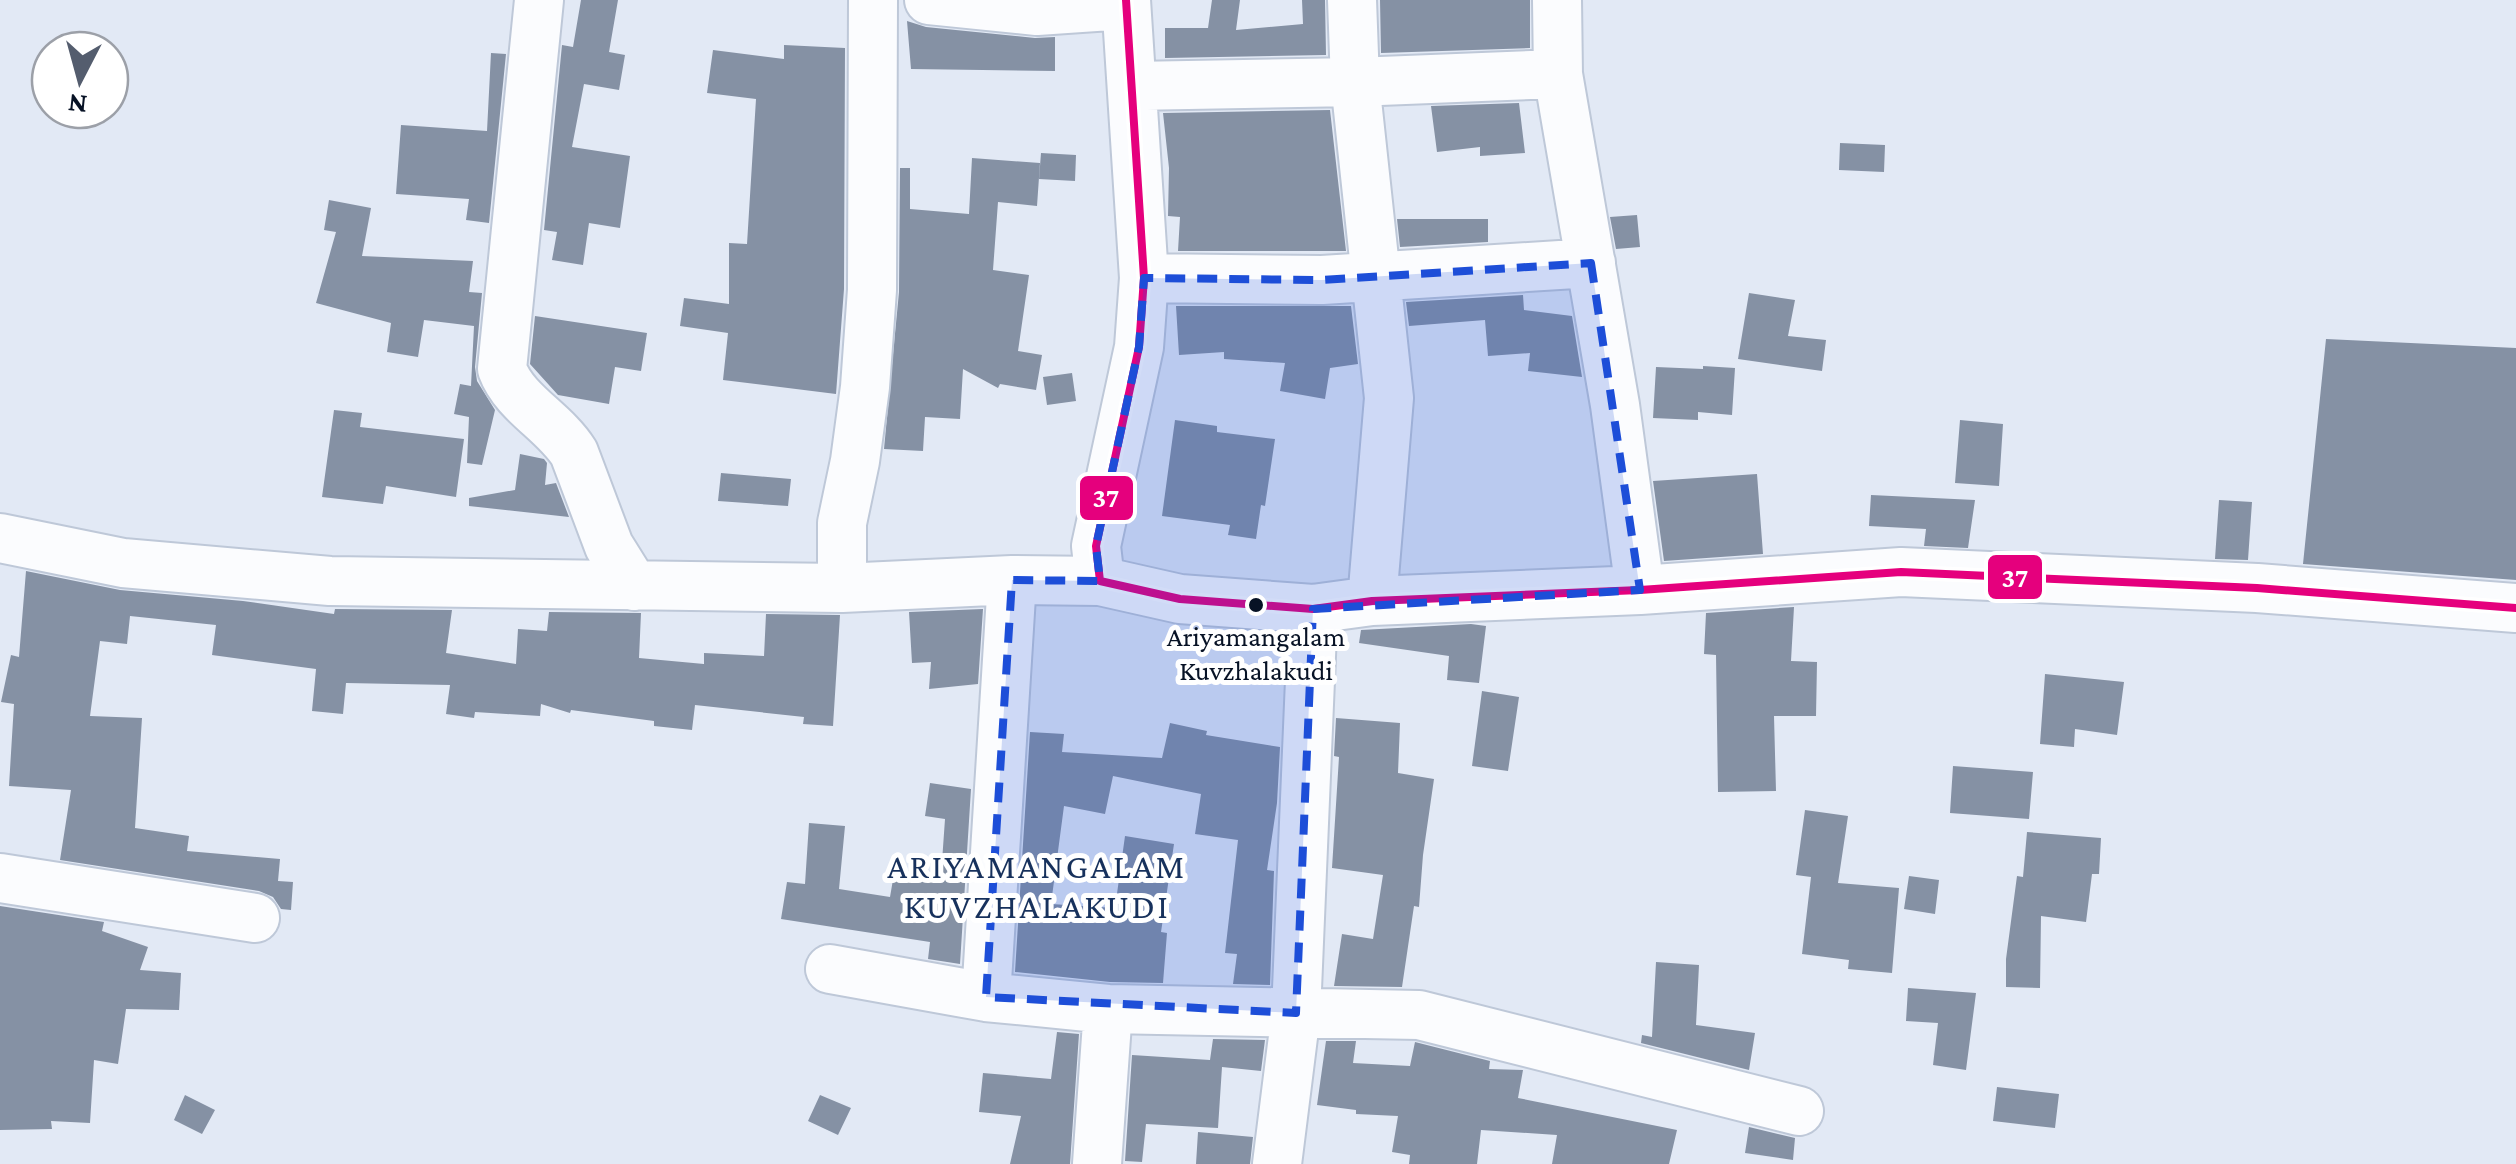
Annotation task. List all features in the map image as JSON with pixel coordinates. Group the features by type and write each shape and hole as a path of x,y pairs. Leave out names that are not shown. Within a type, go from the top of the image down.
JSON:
{"street":[{"path":"539,0 502,369 508,386 566,440 604,530 634,586"},
{"path":"842,558 866,386 872,290 874,0"},
{"path":"929,0 1037,11 1113,4 1132,86 1144,278 1139,347 1096,546 1100,581"},
{"path":"1352,0 1355,82 1389,398 1372,601"},
{"path":"1557,0 1558,74 1615,405 1640,590"},
{"path":"1132,86 1558,74"},
{"path":"1144,278 1378,278 1590,263"},
{"path":"0,538 123,563 330,581 634,586 842,558 1012,580 1100,581 1180,599 1313,609 1372,601 1640,590 1902,572 2257,588 2516,608"},
{"path":"986,998 1012,580"},
{"path":"1277,1164 1296,1013 1313,609"},
{"path":"0,878 254,918"},
{"path":"830,969 986,998 1108,1009 1419,1015 1799,1111"},
{"path":"1097,1164 1108,1009"}],"highlighted area":[{"path":"1591,263 1640,590 1313,609 1296,1013 986,997 1012,580 1100,581 1096,546 1139,347 1144,278 1322,280"}],"building":[{"path":"581,0 618,0 609,52 625,55 619,90 584,84 572,147 630,156 620,228 589,223 583,265 552,260 557,232 544,230 562,45 573,47"},
{"path":"1212,0 1240,0 1236,30 1303,24 1302,0 1325,0 1326,55 1165,58 1165,28 1208,28"},
{"path":"1380,0 1530,0 1530,48 1381,53"},
{"path":"907,21 926,27 1055,37 1055,71 911,69"},
{"path":"784,45 845,48 844,289 836,394 723,380 728,333 680,326 684,298 729,304 729,243 747,244 756,99 707,93 713,50 784,59"},
{"path":"491,53 506,54 489,223 466,220 469,199 396,194 401,125 487,131"},
{"path":"1519,103 1525,153 1480,156 1480,147 1437,152 1431,106"},
{"path":"1330,110 1346,251 1178,251 1180,217 1168,216 1169,168 1163,113"},
{"path":"1840,143 1885,145 1884,172 1839,170"},
{"path":"1041,153 1076,155 1075,181 1039,179"},
{"path":"972,158 1040,163 1037,206 998,202 993,270 1029,275 1018,351 1042,355 1036,390 1000,384 998,388 963,369 960,419 925,417 923,451 884,449 899,292 900,168 910,168 910,209 969,214"},
{"path":"329,200 371,208 362,256 473,261 469,292 482,293 477,381 495,410 482,465 467,463 469,417 454,414 460,384 471,386 474,326 424,320 418,357 387,352 391,323 316,303 336,232 324,230"},
{"path":"1637,215 1640,247 1616,249 1610,217"},
{"path":"1397,219 1488,219 1488,242 1400,247"},
{"path":"1749,293 1795,300 1788,336 1826,340 1822,371 1738,359"},
{"path":"1523,295 1524,310 1572,316 1582,377 1528,371 1530,353 1488,356 1485,320 1409,326 1406,302"},
{"path":"1176,306 1351,306 1358,364 1330,368 1325,399 1280,391 1285,363 1224,359 1224,352 1179,355"},
{"path":"535,316 647,333 641,371 615,367 609,404 558,395 530,364"},
{"path":"2326,339 2516,348 2516,580 2303,564"},
{"path":"1656,367 1735,368 1732,415 1698,412 1698,420 1653,418"},
{"path":"1072,373 1076,401 1047,405 1043,377"},
{"path":"334,410 362,413 360,427 464,439 456,497 386,486 383,504 322,497"},
{"path":"1175,420 1217,426 1217,432 1275,439 1256,539 1228,535 1230,525 1162,516"},
{"path":"1960,420 2003,424 1999,486 1955,483"},
{"path":"520,454 544,459 545,485 556,483 569,517 469,506 469,498 515,490"},
{"path":"721,473 791,479 788,506 718,501"},
{"path":"1757,474 1763,554 1664,561 1653,481"},
{"path":"1871,495 1975,500 1968,548 1924,546 1926,529 1869,526"},
{"path":"2219,500 2252,502 2248,560 2215,559"},
{"path":"26,571 120,590 334,614 335,609 452,610 446,653 516,664 518,629 547,631 549,612 641,613 639,658 704,664 704,653 764,656 766,614 840,615 833,726 803,724 804,717 695,705 692,730 654,726 654,721 571,710 570,713 541,704 540,716 475,712 474,718 446,714 450,685 346,683 343,714 312,711 316,669 212,655 216,625 130,616 127,644 100,641 90,716 142,718 135,828 189,836 187,851 280,859 278,881 293,882 291,910 281,909 273,897 259,891 60,860 71,790 9,786 14,704 1,702 11,655 19,657"},
{"path":"1794,607 1791,661 1817,662 1816,716 1774,716 1776,791 1718,792 1716,655 1704,654 1706,613"},
{"path":"983,609 978,684 929,689 931,662 912,663 909,612"},
{"path":"1486,626 1479,683 1447,680 1449,656 1359,643 1361,630"},
{"path":"2045,674 2124,682 2117,735 2075,729 2074,747 2040,744"},
{"path":"1482,691 1519,697 1508,771 1472,766"},
{"path":"1336,718 1400,723 1398,773 1434,779 1419,907 1414,906 1402,987 1334,986 1342,934 1373,939 1383,875 1332,868 1339,757 1334,756"},
{"path":"1170,723 1207,731 1206,735 1280,747 1267,870 1274,871 1270,985 1233,984 1237,954 1225,953 1238,840 1195,834 1201,794 1113,776 1105,814 1064,806 1051,904 1115,908 1125,836 1174,844 1161,932 1167,933 1163,983 1015,972 1030,732 1064,734 1062,752 1162,758"},
{"path":"1953,766 2033,772 2029,819 1950,813"},
{"path":"930,783 971,789 960,964 928,959 930,942 781,919 787,882 805,884 809,823 845,826 839,889 890,897 895,868 941,876 945,819 925,816"},
{"path":"1805,810 1848,816 1838,883 1899,888 1892,973 1848,969 1849,960 1802,954 1811,877 1796,875"},
{"path":"2027,832 2101,838 2099,874 2092,874 2086,922 2041,916 2040,988 2006,987 2017,876 2023,877"},
{"path":"1909,876 1939,880 1935,914 1904,909"},
{"path":"0,906 104,922 102,931 148,947 140,970 181,973 179,1010 126,1009 118,1064 94,1060 90,1123 51,1121 52,1129 0,1130"},
{"path":"1656,962 1699,965 1696,1025 1755,1033 1749,1070 1641,1043 1642,1035 1652,1037"},
{"path":"1908,988 1976,993 1966,1070 1933,1065 1938,1023 1906,1021"},
{"path":"1057,1032 1079,1034 1070,1164 1010,1164 1021,1116 979,1112 983,1073 1051,1079"},
{"path":"1213,1039 1265,1040 1261,1071 1222,1067 1218,1128 1146,1124 1142,1162 1125,1161 1132,1055 1210,1060"},
{"path":"1326,1041 1356,1041 1353,1063 1410,1066 1415,1042 1490,1061 1489,1069 1523,1070 1518,1098 1677,1130 1669,1164 1552,1164 1557,1135 1481,1130 1477,1164 1409,1164 1410,1155 1392,1152 1398,1116 1356,1114 1356,1110 1317,1105"},
{"path":"1997,1087 2059,1094 2055,1128 1993,1121"},
{"path":"185,1095 215,1110 202,1134 174,1120"},
{"path":"820,1095 851,1108 838,1135 808,1121"},
{"path":"1749,1127 1795,1138 1793,1160 1745,1153"},
{"path":"1198,1132 1253,1137 1250,1164 1196,1164"}],"transit line":[{"name":"37","path":"1126,0 1144,278 1139,347 1096,546 1100,581 1180,599 1313,609 1372,601 1640,590 1901,572 2257,588 2516,608"}],"place":[{"name":"Ariyamangalam Kuvzhalakudi","path":"1256,605"}],"district":[{"name":"ARIYAMANGALAM KUVZHALAKUDI","path":"1037,886"}]}
